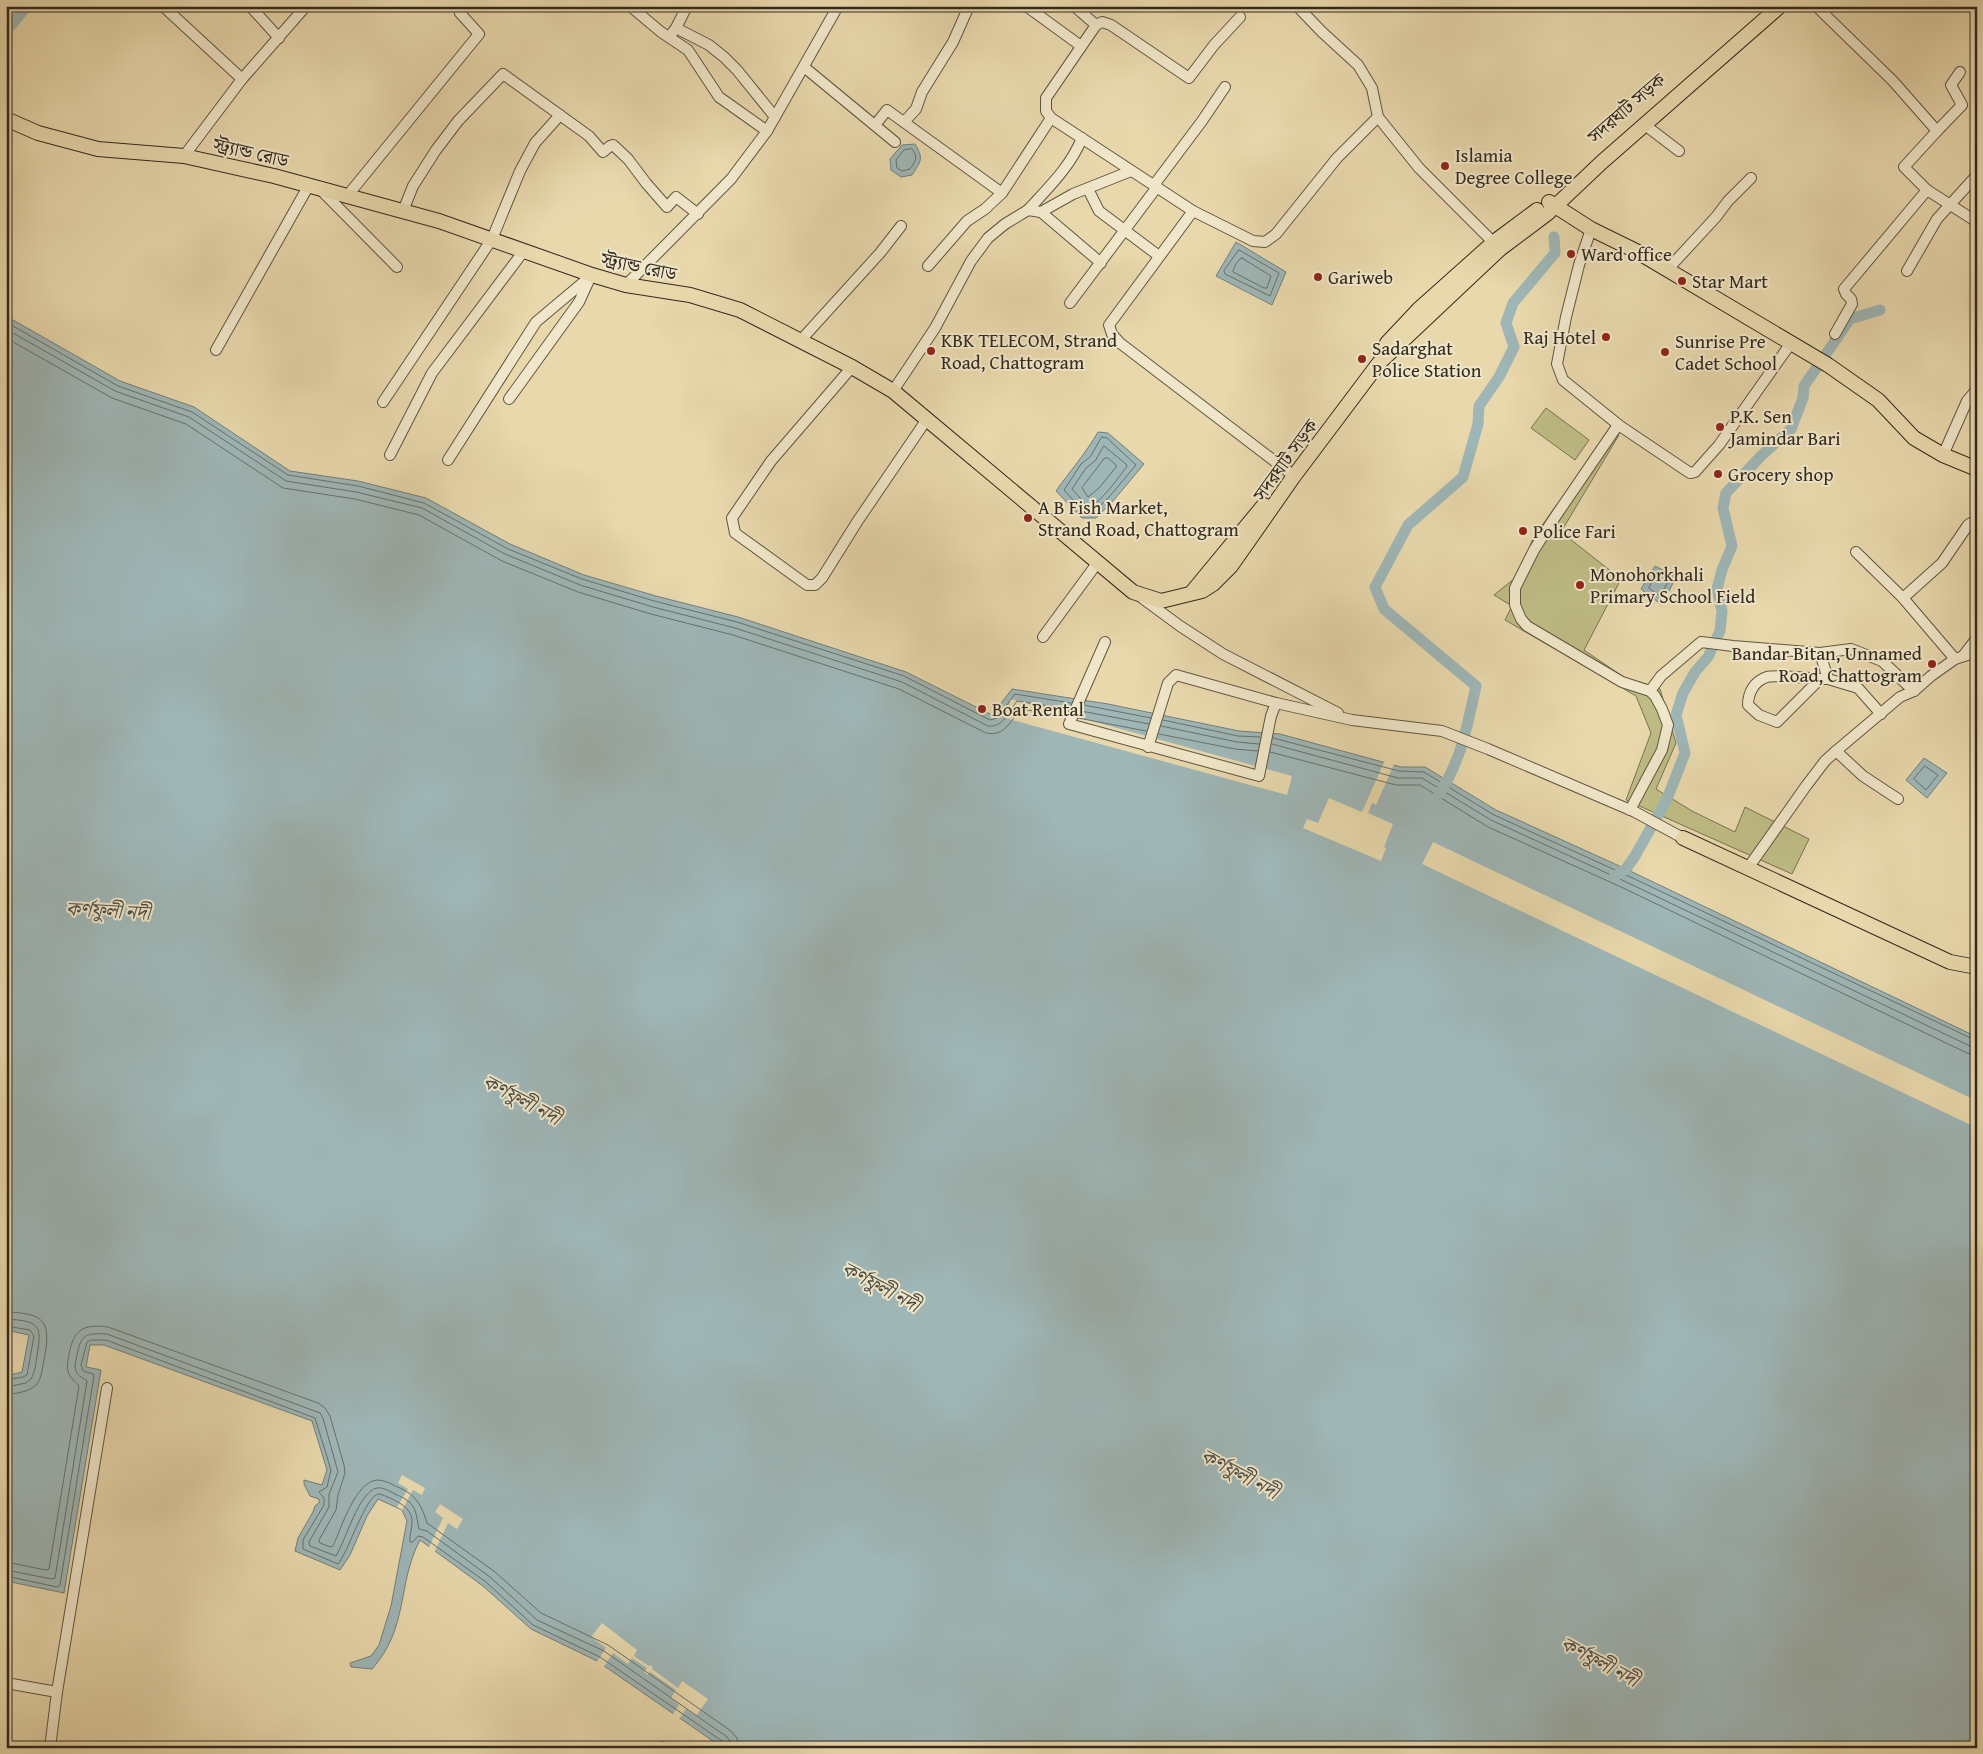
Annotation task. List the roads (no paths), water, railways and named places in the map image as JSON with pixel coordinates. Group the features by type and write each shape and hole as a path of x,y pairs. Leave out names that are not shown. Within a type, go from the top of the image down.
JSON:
{"main road":[{"name":"সদরঘাট সড়ক","path":"1190,595 1202,592 1213,584 1230,566 1291,474 1379,363 1497,246 1528,229 1551,204 1771,6"},
{"name":"সদরঘাট সড়ক","path":"1551,204 1646,125 1780,6"},
{"name":"স্ট্র্যান্ড রোড","path":"6,119 38,133 98,149 184,156 314,186 492,239 523,252 626,285 690,295 740,310 801,340 893,391 1133,592 1161,601 1190,595"},
{"path":"1551,204 1591,229 1668,269 1823,362 1878,400 1914,438 1943,455 1977,468"},
{"path":"1683,838 1950,962 1977,967"}],"street":[{"path":"163,6 242,78"},
{"path":"250,6 279,38"},
{"path":"184,156 242,78 306,6"},
{"path":"348,196 479,34 460,13 465,6"},
{"path":"630,6 688,50 719,97 767,132"},
{"path":"669,37 688,6"},
{"path":"626,285 731,179 767,132 838,6"},
{"path":"905,121 916,108 922,92 953,42 969,6"},
{"path":"1026,6 1081,46"},
{"path":"1074,6 1096,25"},
{"path":"1297,6 1322,32 1358,64 1372,88 1378,117 1418,168 1497,246"},
{"path":"1816,6 1893,81 1937,131"},
{"path":"1240,17 1214,45 1189,78 1112,25 1102,22 1096,25 1046,98 1046,111 1051,118 1193,211 1253,240 1265,242 1276,234 1337,158 1378,117"},
{"path":"676,28 709,45 724,57 737,70 774,117"},
{"path":"804,67 895,142"},
{"path":"1960,72 1951,85 1962,105 1904,167 1927,190 1977,222"},
{"path":"403,211 413,186 436,150 458,121 500,75 506,75 589,136 603,152 613,145 628,159 667,207 676,197 698,214"},
{"path":"1070,303 1125,231 1225,87"},
{"path":"874,125 886,109 1002,193"},
{"path":"383,402 492,239 520,171 535,143 560,115"},
{"path":"928,266 967,221 985,209 1002,193 1051,118"},
{"path":"1646,125 1679,151"},
{"path":"893,391 935,328 971,261 988,238 1005,224 1028,210 1059,176 1078,149 1082,138"},
{"path":"1041,212 1072,194 1131,171"},
{"path":"1907,271 1937,219 1977,174"},
{"path":"1668,269 1716,217 1728,200 1750,178"},
{"path":"216,350 314,186 397,268"},
{"path":"1088,189 1099,210 1159,256"},
{"path":"1835,334 1852,302 1844,289 1927,190"},
{"path":"1028,210 1041,212 1101,263"},
{"path":"1193,211 1109,325 1112,334 1120,343 1291,474"},
{"path":"801,340 880,254 901,226"},
{"path":"1591,229 1579,264 1557,364 1563,380 1618,425 1693,474 1718,445 1791,343"},
{"path":"390,455 432,373 523,252"},
{"path":"509,398 579,302 592,275"},
{"path":"448,460 536,322 592,275"},
{"path":"852,367 771,461 732,518 735,533 807,585 815,585 822,578 872,499 927,419"},
{"path":"1943,455 1968,401 1977,389"},
{"path":"1618,425 1567,498 1534,550 1515,588 1514,598 1521,619 1527,626 1622,682 1650,691 1662,708 1668,725 1662,750 1632,811"},
{"path":"1902,598 1942,562 1968,525 1971,523 1977,525"},
{"path":"1856,552 1959,658"},
{"path":"1043,637 1098,562"},
{"path":"1133,592 1223,654 1352,720"},
{"path":"1959,658 1977,638"},
{"path":"1105,642 1069,724 1259,776 1271,716 1276,703"},
{"path":"1650,691 1661,676 1701,642 1820,653 1851,649 1882,661 1914,691"},
{"path":"1748,868 1811,780 1836,751 1900,697 1914,691 1931,676 1959,658 1977,652"},
{"path":"1820,653 1824,679"},
{"path":"1148,747 1168,682 1176,675 1276,703 1352,720 1442,731 1632,811 1683,838"},
{"path":"1824,679 1778,722 1759,715 1748,705 1748,695 1753,686 1767,677 1824,679 1858,688 1876,706 1881,714"},
{"path":"1836,751 1863,776 1898,799"},
{"path":"50,1748 57,1692 106,1388"},
{"path":"6,1683 57,1692"}],"water":[{"path":"915,144 920,153 919,163 912,175 901,177 891,170 890,159 902,145"},
{"path":"1236,242 1286,272 1272,305 1216,276"},
{"name":"কর্ণফুলী নদী","path":"6,316 120,381 194,407 290,471 358,481 426,498 510,544 584,575 738,617 906,672 992,715 1012,689 1108,704 1239,731 1280,734 1401,767 1425,767 1496,810 1626,869 1977,1037 1977,1748 723,1748 597,1661 531,1629 483,1586 420,1540 408,1573 392,1638 384,1653 372,1669 351,1667 350,1663 371,1656 379,1645 391,1606 407,1521 402,1510 378,1499 367,1516 350,1555 340,1570 295,1551 298,1538 315,1506 319,1503 319,1499 310,1496 304,1480 322,1485 327,1470 312,1421 104,1345 90,1345 86,1367 101,1370 64,1593 6,1581 6,1376 22,1372 29,1335 6,1330"},
{"path":"1098,432 1108,433 1144,464 1096,518 1082,518 1056,491"},
{"path":"1655,566 1676,577 1662,605 1641,589"},
{"path":"1924,758 1947,773 1927,798 1906,780"}],"waterway":[{"path":"6,31 27,6"},
{"path":"1439,794 1458,755 1476,686 1384,609 1375,587 1408,525 1463,477 1478,424 1479,406 1499,377 1514,347 1506,323 1513,303 1555,253 1554,237"},
{"path":"1614,877 1626,869 1635,856 1667,799 1685,753 1676,715 1683,693 1695,672 1708,657 1720,631 1722,611 1717,589 1722,570 1732,546 1723,508 1726,493 1761,456 1791,429 1803,398 1804,386 1850,319 1880,310"}],"place":[{"name":"Islamia Degree College","path":"1445,166"},
{"name":"Ward office","path":"1571,254"},
{"name":"Gariweb","path":"1318,277"},
{"name":"Star Mart","path":"1682,281"},
{"name":"Raj Hotel","path":"1606,337"},
{"name":"KBK TELECOM, Strand Road, Chattogram","path":"931,351"},
{"name":"Sunrise Pre Cadet School","path":"1665,352"},
{"name":"Sadarghat Police Station","path":"1362,359"},
{"name":"P.K. Sen Jamindar Bari","path":"1720,427"},
{"name":"Grocery shop","path":"1718,474"},
{"name":"A B Fish Market, Strand Road, Chattogram","path":"1028,518"},
{"name":"Police Fari","path":"1523,531"},
{"name":"Monohorkhali Primary School Field","path":"1580,585"},
{"name":"Bandar Bitan, Unnamed Road, Chattogram","path":"1932,664"},
{"name":"Boat Rental","path":"982,709"}]}
